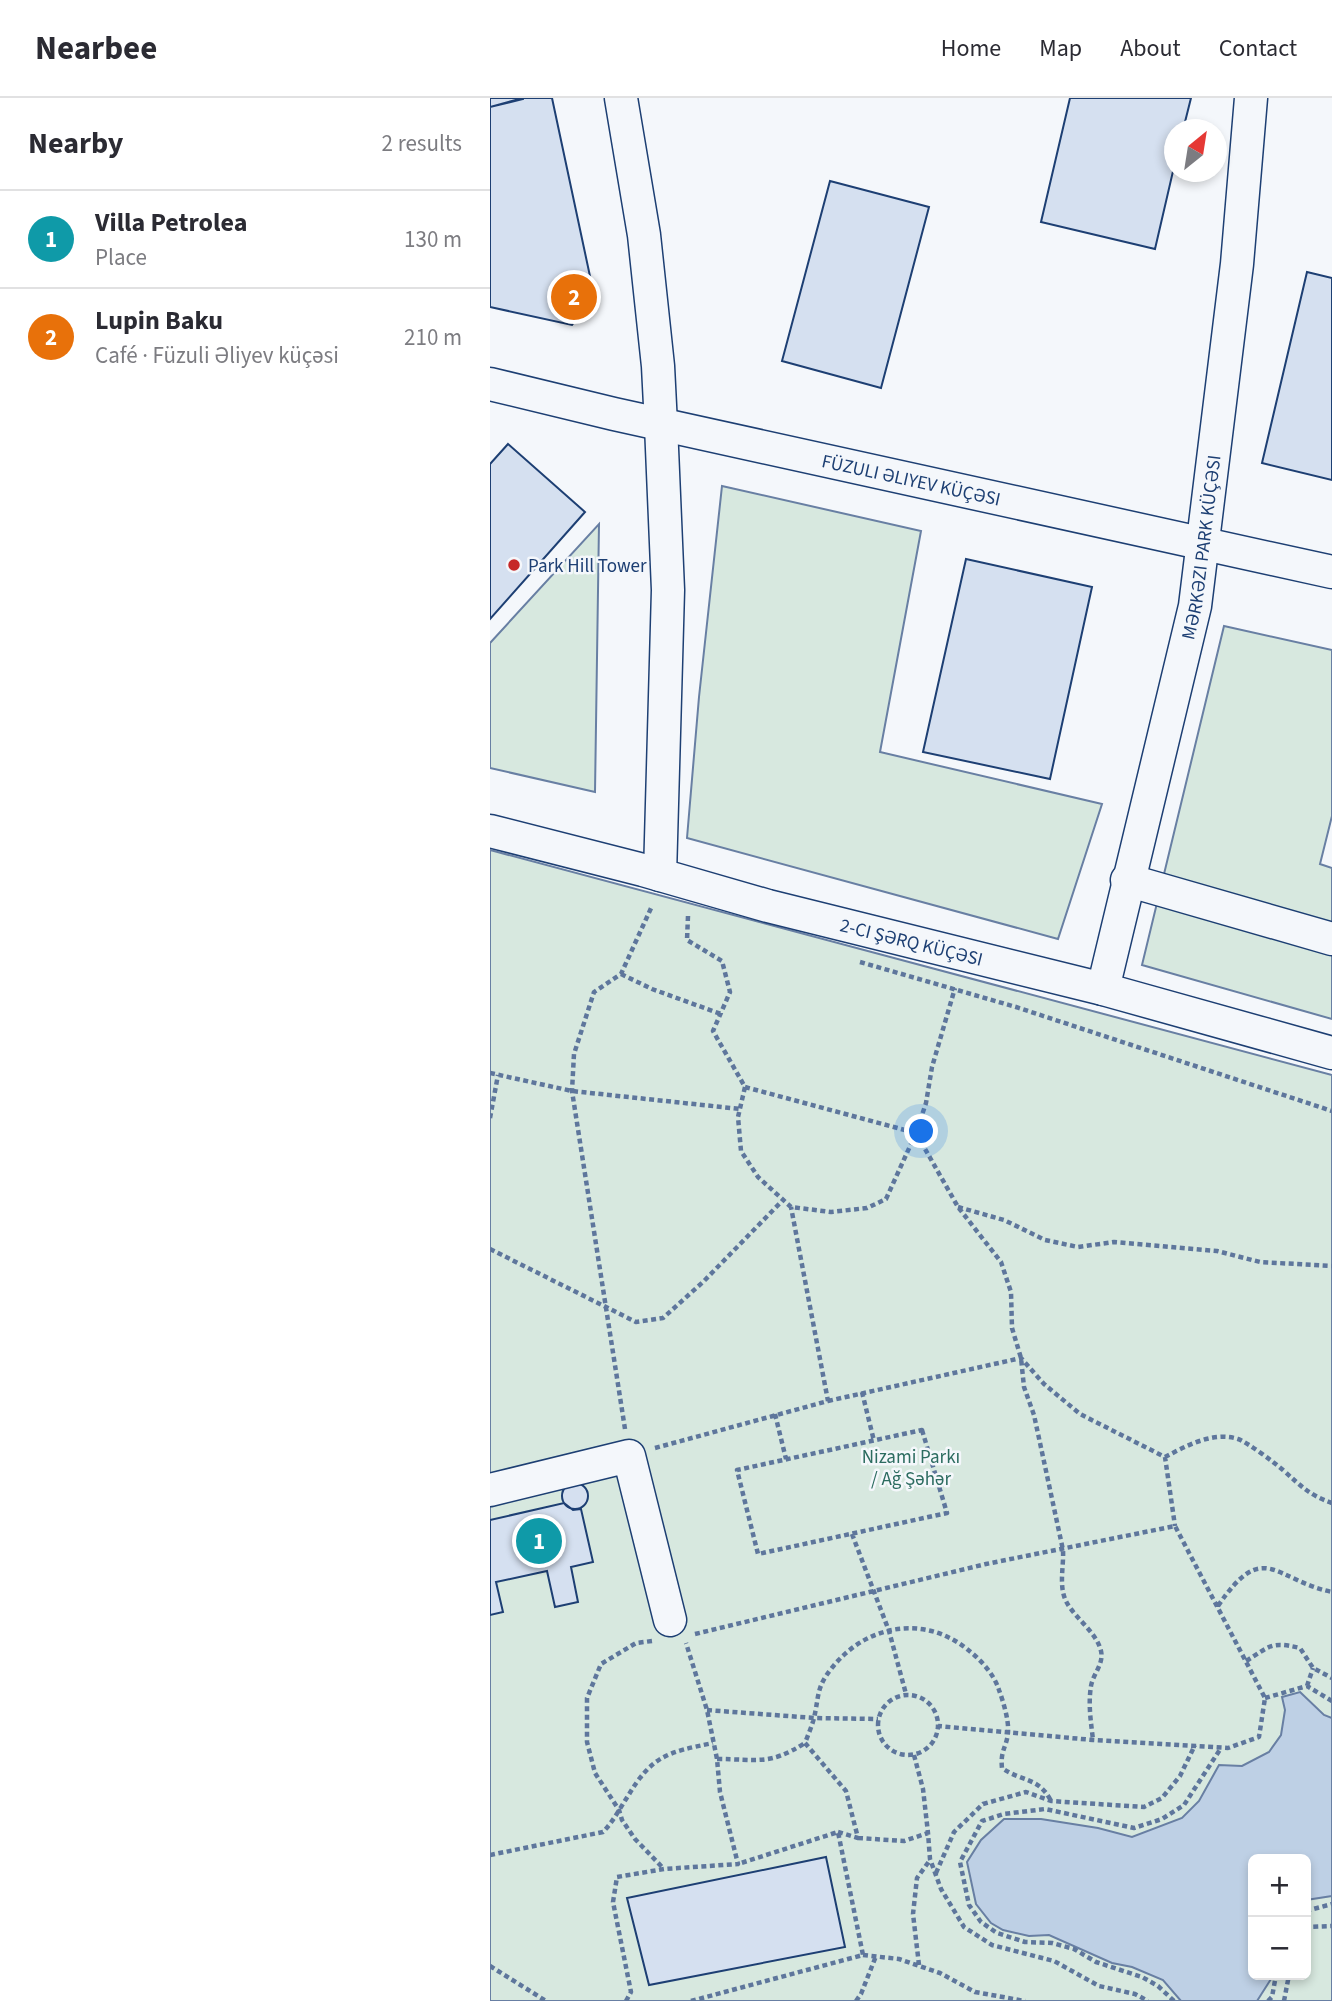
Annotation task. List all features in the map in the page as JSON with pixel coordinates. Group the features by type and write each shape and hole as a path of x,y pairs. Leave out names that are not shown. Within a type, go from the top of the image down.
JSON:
{"street":[{"path":"621,98 643,235 658,366 661,425 668,590 660,875"},
{"name":"MƏRKƏZI PARK KÜÇƏSI","path":"1102,989 1195,606 1237,264 1251,98"},
{"name":"FÜZULI ƏLIYEV KÜÇƏSI","path":"490,384 661,425 1332,572"},
{"name":"2-CI ŞƏRQ KÜÇƏSI","path":"490,831 768,906 1102,989 1332,1053"},
{"path":"1127,880 1332,939"},
{"path":"490,1490 629,1455 665,1630"}],"path":[{"path":"652,906 621,974 594,992 574,1054 572,1091 629,1455 862,1392 1021,1358"},
{"path":"688,916 687,940 722,961 730,992 713,1031 745,1087 738,1117 741,1151 758,1177 791,1207 831,1212 867,1208 886,1199 916,1133 955,988"},
{"path":"621,974 652,989 720,1014"},
{"path":"1016,1007 1332,1111"},
{"path":"490,1073 572,1091 740,1109"},
{"path":"490,1118 498,1075"},
{"path":"745,1087 916,1133 958,1207 1001,1262 1012,1292 1012,1328 1063,1550 1064,1570 1061,1586 1065,1601 1101,1650 1101,1661 1091,1682 1089,1702 1093,1740"},
{"path":"490,1249 636,1322 663,1318 703,1282 783,1200"},
{"path":"791,1207 828,1401"},
{"path":"958,1207 1004,1220 1045,1240 1078,1247 1114,1242 1217,1251 1260,1262 1332,1266"},
{"path":"1021,1358 1044,1384 1080,1414 1165,1457"},
{"path":"862,1392 874,1441"},
{"path":"775,1414 786,1459"},
{"path":"922,1430 947,1513 758,1554 737,1470 874,1441 922,1430"},
{"path":"1165,1457 1210,1438 1238,1439 1278,1466 1312,1496 1332,1503"},
{"path":"938,1726 1221,1748 1259,1737 1265,1698 1175,1526 1165,1457"},
{"path":"738,1864 720,1792 717,1759 707,1710 684,1637 986,1564 1175,1526"},
{"path":"852,1534 876,1591 906,1695"},
{"path":"1218,1606 1232,1586 1247,1572 1264,1567 1332,1592"},
{"path":"717,1759 766,1761 785,1756 805,1743 814,1718 817,1693 830,1671 847,1651 868,1638 889,1631 906,1628 933,1629 957,1640 981,1659 999,1688 1008,1731 1001,1754 1002,1768 1014,1776 1035,1782 1045,1789 1051,1801"},
{"path":"664,1869 635,1839 595,1773 587,1742 587,1698 601,1664 636,1643 665,1630"},
{"path":"1246,1661 1272,1644 1285,1644 1300,1648 1313,1668 1332,1678"},
{"path":"1307,1686 1313,1668"},
{"path":"1265,1698 1307,1686 1332,1702"},
{"path":"906,1695 925,1700 937,1716 936,1736 930,1745 914,1755 904,1755 886,1746 880,1738 878,1719 881,1710 888,1702 906,1695"},
{"path":"707,1710 814,1718 878,1719"},
{"path":"490,1855 603,1832 639,1777 655,1761 675,1751 713,1743"},
{"path":"805,1743 846,1791 858,1838"},
{"path":"935,1873 954,1832 983,1804 1026,1792 1051,1801 1144,1807 1162,1798 1174,1783 1195,1745"},
{"path":"1174,2001 1158,1986 1142,1977 1097,1962 1074,1949 1052,1943 1025,1942 996,1933 981,1922 969,1905 960,1862 982,1821 1004,1814 1045,1809 1134,1828 1162,1819 1184,1805 1221,1748"},
{"path":"914,1755 923,1789 930,1859 941,1889 964,1927 992,1945 1054,1961 1099,1986 1135,1994 1148,2001"},
{"path":"626,2001 631,1992 613,1902 617,1877 664,1869 738,1864 838,1832 858,1838 904,1841 928,1833"},
{"path":"838,1832 863,1955"},
{"path":"919,1965 913,1914 917,1878 930,1859"},
{"path":"1311,1910 1332,1904"},
{"path":"1311,1927 1332,1926"},
{"path":"691,2001 863,1955 899,1959 940,1973 975,1992 1025,2001"},
{"path":"856,2001 876,1956"},
{"path":"490,1966 546,2001"},
{"path":"1268,2001 1272,1997 1275,1980"},
{"path":"1284,2001 1288,1980"}],"green space":[{"path":"722,486 921,531 880,752 1102,804 1058,939 687,838"},
{"path":"599,524 595,792 490,768 490,643"},
{"path":"1224,626 1332,650 1332,816 1320,864 1332,868 1332,1019 1142,965"},
{"name":"Nizami Parkı / Ağ Şəhər","path":"490,850 1332,1075 1332,2001 490,2001"}],"water":[{"path":"1300,1692 1324,1715 1332,1718 1332,1896 1311,1899 1311,1854 1248,1854 1248,1980 1270,1980 1257,2001 1181,2001 1163,1980 1132,1967 1112,1963 1049,1935 1029,1936 1003,1930 991,1923 976,1904 967,1862 981,1840 1004,1819 1041,1819 1098,1828 1132,1837 1182,1818 1199,1801 1219,1765 1242,1766 1269,1752 1281,1735 1285,1710 1282,1697"}],"building":[{"path":"490,98 523,98 523,99 490,107"},
{"path":"523,98 552,98 594,295 572,325 490,307 490,107"},
{"path":"1070,98 1191,98 1186,119 1164,119 1164,182 1171,182 1155,249 1041,222"},
{"path":"830,181 929,207 881,388 782,361"},
{"path":"1307,272 1332,278 1332,480 1262,463"},
{"name":"Park Hill Tower","path":"508,444 585,512 490,619 490,464"},
{"path":"966,559 1092,587 1050,779 923,752"},
{"path":"575,1483 584,1487 588,1496 584,1505 575,1509 566,1505 562,1496 566,1487"},
{"path":"564,1503 573,1510 581,1509 593,1562 571,1567 578,1602 555,1607 547,1571 496,1582 503,1612 490,1615 490,1520"},
{"path":"826,1857 845,1947 649,1985 627,1898"}],"place":[{"name":"Lupin Baku","path":"574,297"},
{"name":"Park Hill Tower","path":"514,565"},
{"name":"Villa Petrolea","path":"539,1541"}]}
